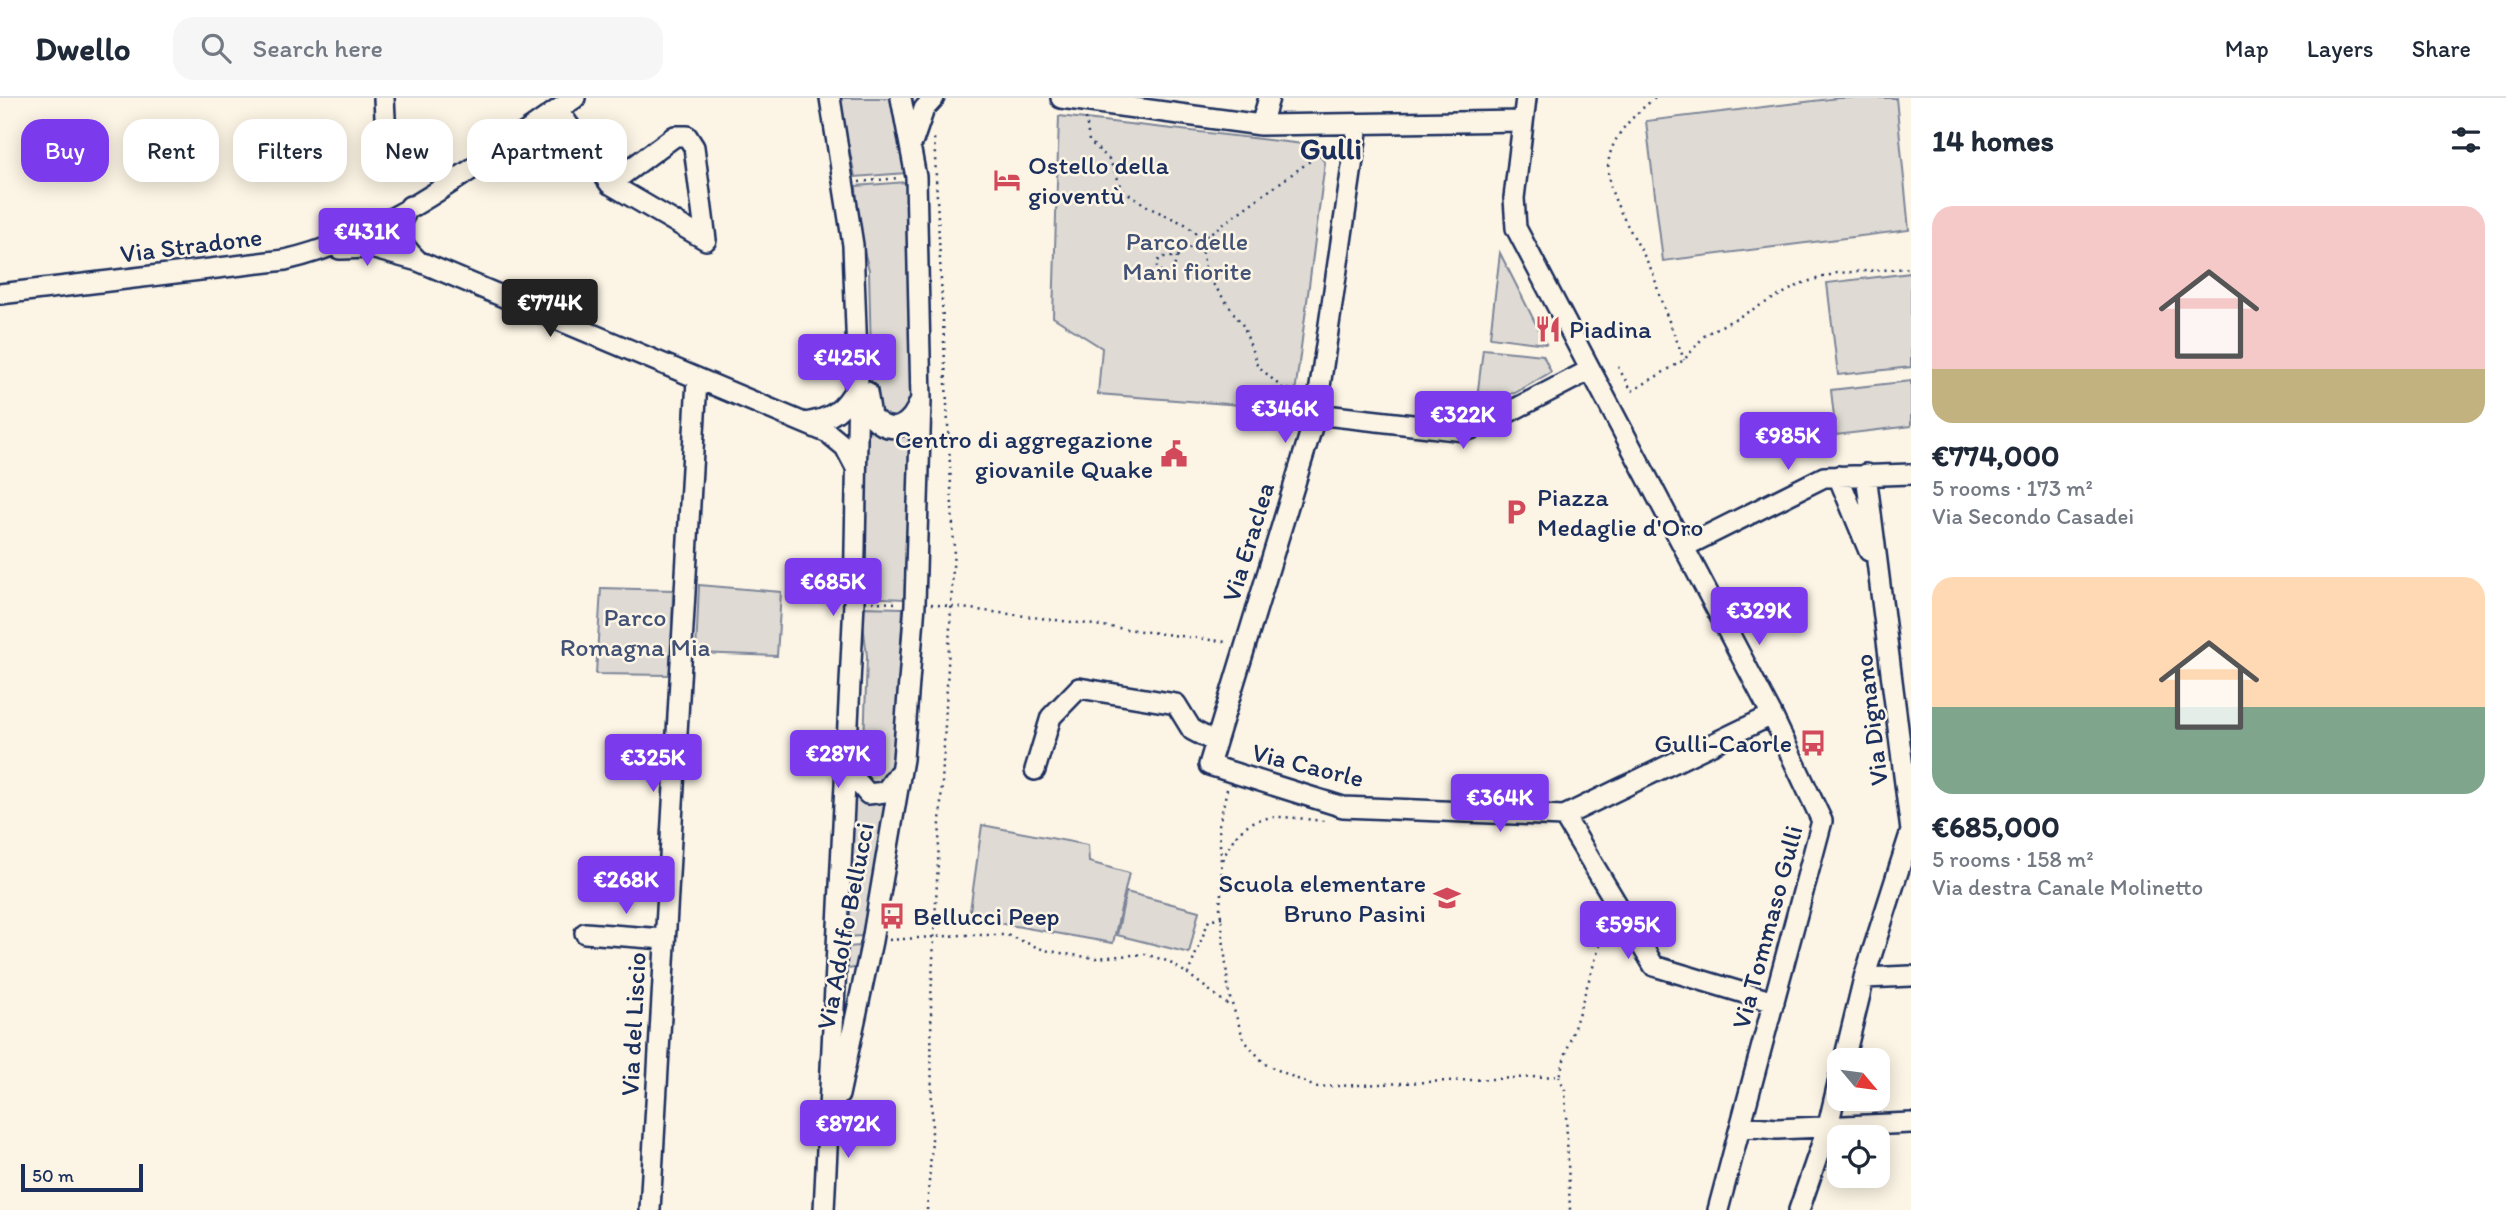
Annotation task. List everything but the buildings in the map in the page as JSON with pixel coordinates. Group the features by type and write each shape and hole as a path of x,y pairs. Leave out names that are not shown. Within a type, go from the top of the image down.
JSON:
{"street":[{"path":"384,98 385,119"},
{"name":"Via Stradone","path":"0,294 285,260 316,253 356,238 410,206 575,98"},
{"path":"830,98 859,278 867,408 871,416 883,426 904,426 915,414 921,400"},
{"name":"Via Adolfo Bellucci","path":"830,1134 872,941 903,759 915,604 921,400 916,177 901,98"},
{"path":"1061,98 1261,125 1523,121"},
{"path":"1261,125 1269,98"},
{"name":"Via Tommaso Gulli","path":"1526,98 1514,198 1516,228 1772,715 1822,821 1718,1210"},
{"path":"912,145 920,116 934,99"},
{"path":"558,110 610,184 706,240 694,147 687,136 675,136 610,184"},
{"name":"Via Eraclea","path":"1209,765 1316,414 1358,125"},
{"path":"410,206 399,221 400,235 406,250 418,261"},
{"path":"824,1210 830,1134 828,1105 854,602 858,384 853,245"},
{"path":"316,253 348,247 371,248 418,261 805,423 840,441 857,470"},
{"path":"1316,414 1465,431 1488,423 1590,370"},
{"name":"Via del Liscio","path":"650,1210 697,380"},
{"path":"805,423 833,417 846,405 858,384"},
{"name":"Via Dignano","path":"1847,1048 1864,978 1911,831 1903,684 1878,575 1866,474"},
{"path":"1684,547 1824,477 1911,474"},
{"name":"Via Dignano","path":"1838,476 1878,575"},
{"path":"851,666 858,785 868,794 885,792 896,780 903,759"},
{"path":"1035,770 1051,718 1079,688 1176,704 1192,730 1215,743"},
{"name":"Via Caorle","path":"1209,765 1343,807 1564,816 1772,715"},
{"path":"1564,816 1654,966 1774,1002"},
{"path":"585,933 664,939"},
{"path":"1864,978 1911,976"},
{"path":"1748,1102 1774,1122 1821,1126"},
{"path":"1799,1210 1827,1110"},
{"path":"1742,1126 1777,1129 1911,1123"},
{"path":"826,1183 839,1210"}],"path":[{"path":"1655,98 1636,113 1616,136 1609,161 1609,188 1653,272 1684,360"},
{"path":"927,1210 932,1140 934,938 954,548 934,99"},
{"path":"1088,101 1086,135 1109,159 1123,190 1150,208 1187,225 1199,240 1206,274 1244,327 1257,365 1282,388 1319,394"},
{"path":"1177,257 1162,257 1157,269 1168,275 1173,271 1177,257 1317,156"},
{"path":"845,183 936,175"},
{"path":"1618,368 1632,391 1684,360 1706,334 1803,283 1837,273 1911,268"},
{"path":"854,602 951,604 1244,644"},
{"path":"1231,772 1219,825 1222,916 1232,1008 1244,1040 1265,1064 1315,1087 1559,1076"},
{"path":"1221,864 1231,838 1251,821 1266,817 1325,821"},
{"path":"1570,1210 1565,1090 1559,1076 1569,1053 1605,925 1621,911"},
{"path":"1188,974 1209,920 1222,916"},
{"path":"872,941 1007,935 1044,950 1072,955 1096,958 1145,954 1167,961 1188,974 1232,1008"}],"green space":[{"path":"839,98 893,98 906,173 855,177"},
{"path":"1838,98 1896,98 1909,230 1663,261 1646,121"},
{"name":"Parco delle Mani fiorite","path":"1059,116 1312,145 1325,163 1293,409 1098,394 1102,348 1053,317"},
{"path":"906,182 912,399 907,411 892,420 877,411 872,402 869,270 858,228 856,186"},
{"path":"1500,253 1546,344 1490,337"},
{"path":"1911,273 1911,367 1838,375 1827,283"},
{"path":"1483,349 1543,355 1551,372 1515,393 1477,398"},
{"path":"1911,381 1911,426 1836,435 1831,390"},
{"path":"866,424 889,437 900,436 913,428 904,599 863,597"},
{"path":"699,585 781,592 777,656 696,653"},
{"name":"Parco Romagna Mia","path":"601,588 673,590 671,675 596,674"},
{"path":"861,607 903,608 893,776 887,782 874,784 863,774 867,656"},
{"path":"854,793 877,803 888,799 862,936 845,937"},
{"path":"982,825 1088,845 1089,862 1129,873 1113,943 969,918"},
{"path":"1126,892 1199,911 1189,953 1117,935"},
{"path":"859,946 857,967 850,969 845,965 847,947"}],"place":[{"name":"Ostello della gioventù","path":"1007,180"},
{"name":"Piadina","path":"1548,329"},
{"name":"Centro di aggregazione giovanile Quake","path":"1174,454"},
{"name":"Piazza Medaglie d'Oro","path":"1516,512"},
{"name":"Gulli-Caorle","path":"1813,743"},
{"name":"Scuola elementare Bruno Pasini","path":"1447,898"},
{"name":"Bellucci Peep","path":"892,916"}],"district":[{"name":"Gulli","path":"1331,149"}]}
